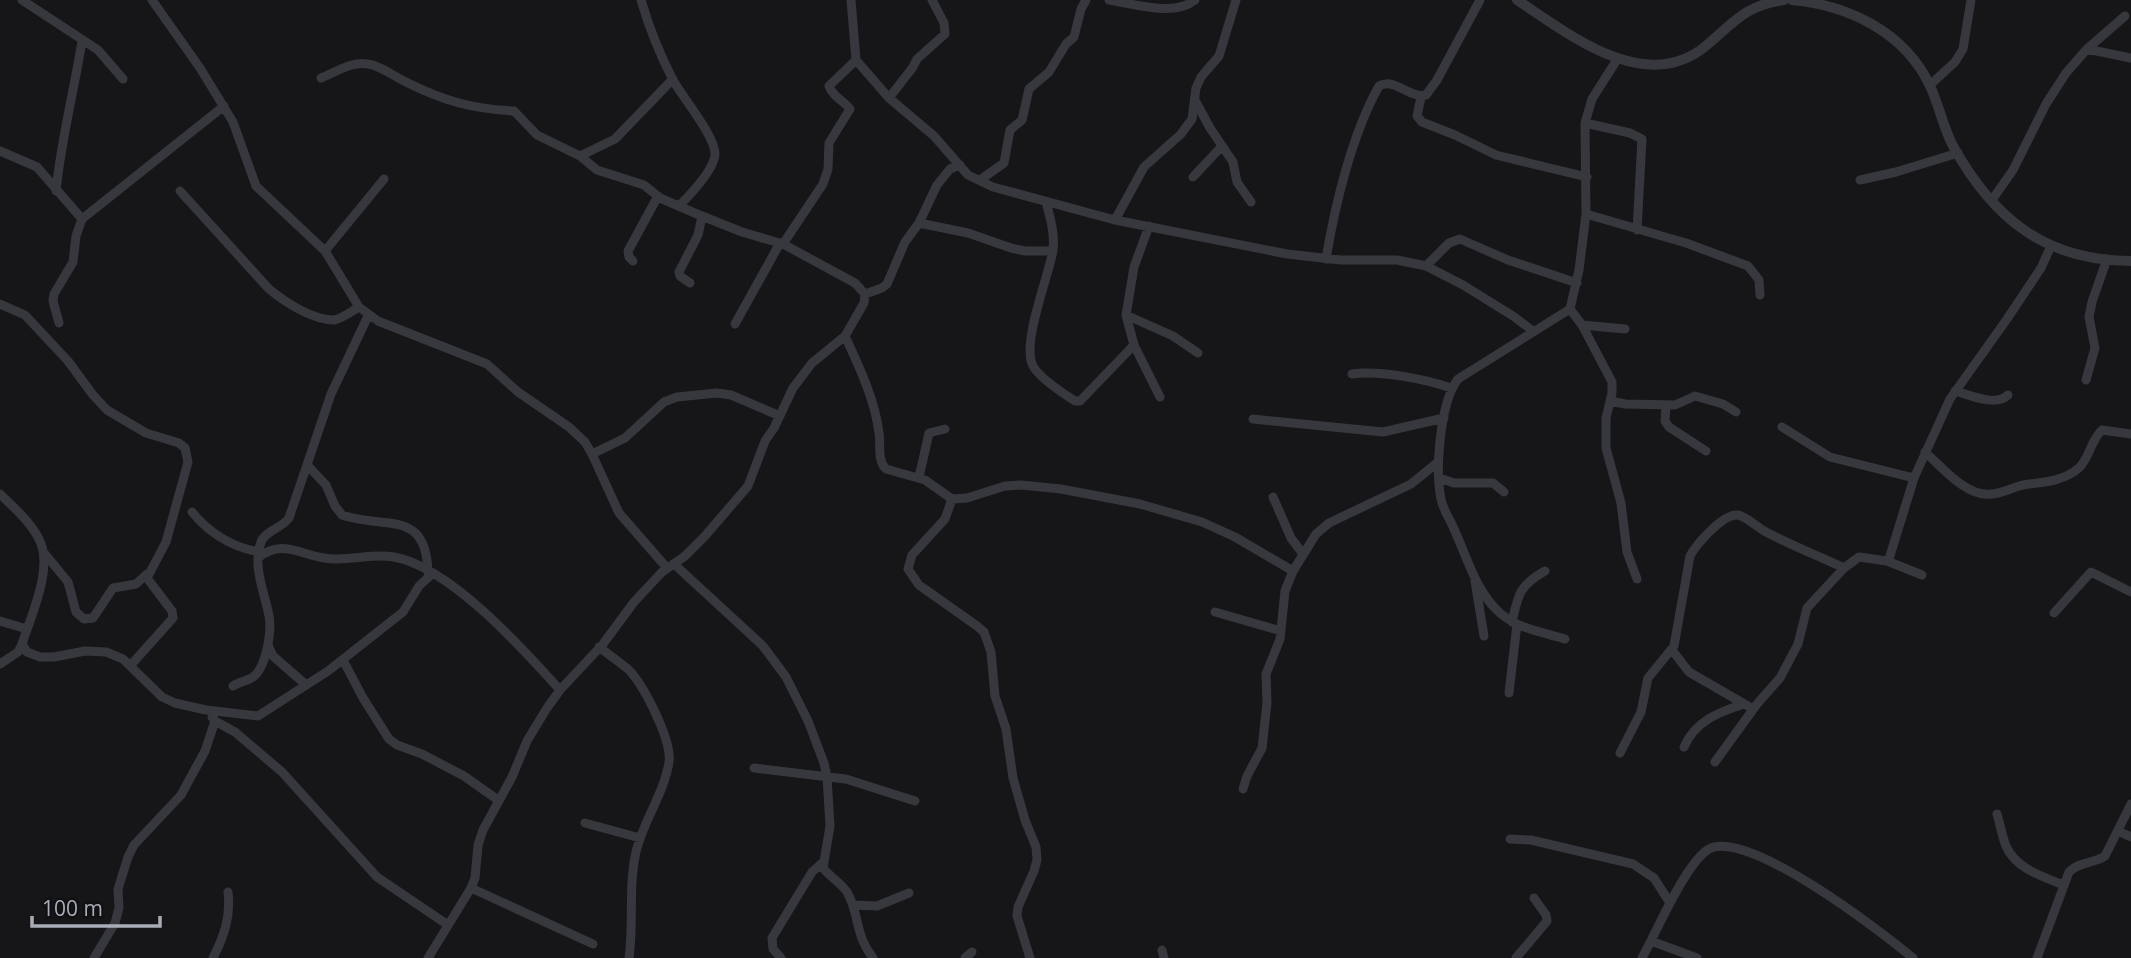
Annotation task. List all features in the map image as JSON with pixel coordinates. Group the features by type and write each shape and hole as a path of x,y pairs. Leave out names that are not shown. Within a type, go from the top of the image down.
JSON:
{"street":[{"path":"22,0 97,50 123,79"},
{"path":"152,0 224,106 239,135 256,186 325,251 359,307 369,316 487,364 518,392 578,434 592,454 619,513 671,566 763,646 786,677 818,744 827,777 830,826 822,863 812,872 772,938 773,949 781,958"},
{"path":"641,0 673,79 709,135 715,156 698,186 679,206"},
{"path":"851,0 856,60 889,98 934,136 968,175 1007,192 1115,220 1287,254 1356,261 1397,260 1426,266 1484,298 1533,331"},
{"path":"889,98 917,58 945,34 944,23 932,0"},
{"path":"980,180 1004,163 1010,130 1022,120 1029,89 1049,72 1066,44 1074,37 1086,0"},
{"path":"1109,0 1172,8 1183,7 1195,0"},
{"path":"1115,220 1144,167 1188,125 1200,77 1219,57 1236,0"},
{"path":"1480,0 1430,92 1421,97 1417,116 1422,122 1496,155 1587,177"},
{"path":"1517,0 1585,44 1618,58 1656,64 1692,55 1732,20 1767,1 1784,0"},
{"path":"1792,0 1832,7 1856,15 1879,28 1904,50 1930,85 1953,145 1967,169 2016,225 2050,246 2083,256 2131,261"},
{"path":"1930,85 1955,62 1963,49 1971,0"},
{"path":"1992,200 2023,153 2046,104 2066,73 2087,49 2125,16"},
{"path":"56,191 62,140 74,97 82,41"},
{"path":"2087,49 2131,58"},
{"path":"1565,639 1515,623 1491,604 1474,576 1441,503 1438,462 1451,388 1458,379 1570,309 1577,284 1586,214 1585,124 1592,99 1618,58"},
{"path":"735,324 782,244 823,184 828,169 829,143 850,109 830,91 829,86 856,60"},
{"path":"321,78 351,65 371,64 455,104 514,111 537,135 580,156 597,170 644,185 658,196 742,232 782,244 846,279 865,294"},
{"path":"580,156 615,139 673,79"},
{"path":"1326,259 1332,222 1348,165 1379,86 1390,83 1421,97"},
{"path":"1195,100 1235,165 1237,182 1251,202"},
{"path":"59,323 53,302 54,294 73,262 76,236 82,219 224,106"},
{"path":"1585,124 1630,133 1642,139 1637,230"},
{"path":"1192,177 1222,146"},
{"path":"0,151 37,167 82,219"},
{"path":"1860,180 1958,153"},
{"path":"865,294 887,284 905,242 919,223 937,185 950,169 960,164"},
{"path":"325,251 384,179"},
{"path":"180,191 269,289 280,297 319,317 334,320 359,307"},
{"path":"633,261 628,251 658,196"},
{"path":"1046,202 1053,235 1053,251 1040,293 1033,338 1031,360 1037,371 1077,402 1134,345"},
{"path":"1586,214 1707,250 1748,266 1759,280 1760,295"},
{"path":"690,283 680,276 679,272 698,235 702,216"},
{"path":"919,223 968,233 1025,251 1053,251"},
{"path":"1149,226 1134,267 1126,315 1134,345 1160,397"},
{"path":"1426,266 1449,243 1460,239 1508,260 1577,284"},
{"path":"1887,561 1898,535 1914,478 1955,391 2007,319 2046,258 2050,246"},
{"path":"2086,380 2095,348 2089,317 2107,260"},
{"path":"428,958 471,888 483,830 512,777 527,741 559,690 599,647 634,602 705,536 748,486 765,441 793,388 812,363 845,336 864,303 865,294"},
{"path":"0,304 17,309 25,315 68,361 107,410 146,433 179,443 185,448 188,462 161,555 136,584 113,588 93,618 84,619 76,612 68,582 44,553 39,538 26,520 0,494"},
{"path":"1570,309 1582,325 1612,382 1611,401 1606,418 1606,448 1621,503 1627,552 1637,579"},
{"path":"1126,315 1173,336 1198,353"},
{"path":"233,686 254,677 260,669 268,645 270,618 262,594 259,555 264,536 289,518 331,394 369,316"},
{"path":"1582,325 1625,329"},
{"path":"845,336 874,413 879,432 882,466 898,473 919,477 952,499 967,498 1005,486 1021,485 1140,503 1213,527 1293,570"},
{"path":"1352,374 1370,371 1434,382 1451,388"},
{"path":"1955,391 1995,401 2008,395"},
{"path":"592,454 625,438 664,402 677,397 717,393 730,395 780,416"},
{"path":"1611,401 1667,405 1681,404 1695,396 1723,404 1736,412"},
{"path":"1667,405 1665,421 1669,427 1706,451"},
{"path":"1253,419 1383,432 1444,418"},
{"path":"1782,427 1830,457 1914,478"},
{"path":"919,477 929,433 945,429"},
{"path":"1925,452 1959,481 1977,493 1988,495 2067,476 2085,461 2102,430 2131,434"},
{"path":"1243,789 1262,748 1267,703 1266,674 1280,639 1285,591 1293,570 1320,530 1329,523 1411,484 1438,462"},
{"path":"308,466 326,485 342,515 397,524 415,531 424,544 430,573"},
{"path":"1440,478 1454,484 1493,483 1504,492"},
{"path":"1273,498 1291,538 1303,554"},
{"path":"952,499 945,519 912,555 908,569 919,585 984,632 989,643 995,676 995,696 1006,729 1013,778 1036,847 1034,871 1018,907 1017,916 1030,958"},
{"path":"192,512 214,534 259,555 288,548 324,558 394,557 430,573 464,596 509,635 559,690"},
{"path":"1620,752 1641,712 1648,678 1671,650 1678,632 1689,556 1709,532 1729,516 1738,515 1766,532 1844,568"},
{"path":"0,664 18,652 22,644 41,579 44,553"},
{"path":"1716,762 1749,707 1780,678 1792,658 1807,608 1844,568 1859,557 1865,556 1887,561 1922,575"},
{"path":"1509,693 1519,592 1545,571"},
{"path":"2054,613 2091,572 2131,592"},
{"path":"22,644 27,652 40,657 106,652 123,659 162,697 175,703 206,710 258,716 343,660 403,612 430,573"},
{"path":"130,666 173,618 172,611 150,584 147,574"},
{"path":"1474,576 1484,636"},
{"path":"1215,611 1281,631"},
{"path":"0,621 27,629"},
{"path":"268,645 274,656 305,684"},
{"path":"599,647 636,680 658,722 668,750 669,761 665,777 639,838 632,881 629,958"},
{"path":"1671,650 1689,672 1749,707"},
{"path":"343,660 389,739 464,776 498,800"},
{"path":"1685,747 1693,730 1699,725 1724,710 1749,707"},
{"path":"206,710 215,721 235,732 282,772 377,877 448,925"},
{"path":"94,958 115,923 119,908 118,888 134,845 181,794 205,751 215,721"},
{"path":"754,768 846,779 915,801"},
{"path":"2037,958 2069,872 2076,865 2105,856 2131,804"},
{"path":"1997,814 2006,846 2013,856 2032,872 2064,885"},
{"path":"586,823 639,838"},
{"path":"2118,831 2131,837"},
{"path":"1510,839 1531,840 1633,864 1654,878 1670,903"},
{"path":"1642,958 1670,903 1701,854 1712,847 1733,847 1819,889 1863,917 1913,958"},
{"path":"822,863 847,892 853,905 858,932 864,947 873,958"},
{"path":"471,888 593,944"},
{"path":"213,958 228,921 228,892"},
{"path":"853,905 877,906 909,893"},
{"path":"1516,958 1547,921 1534,898"},
{"path":"1651,941 1697,958"}]}
